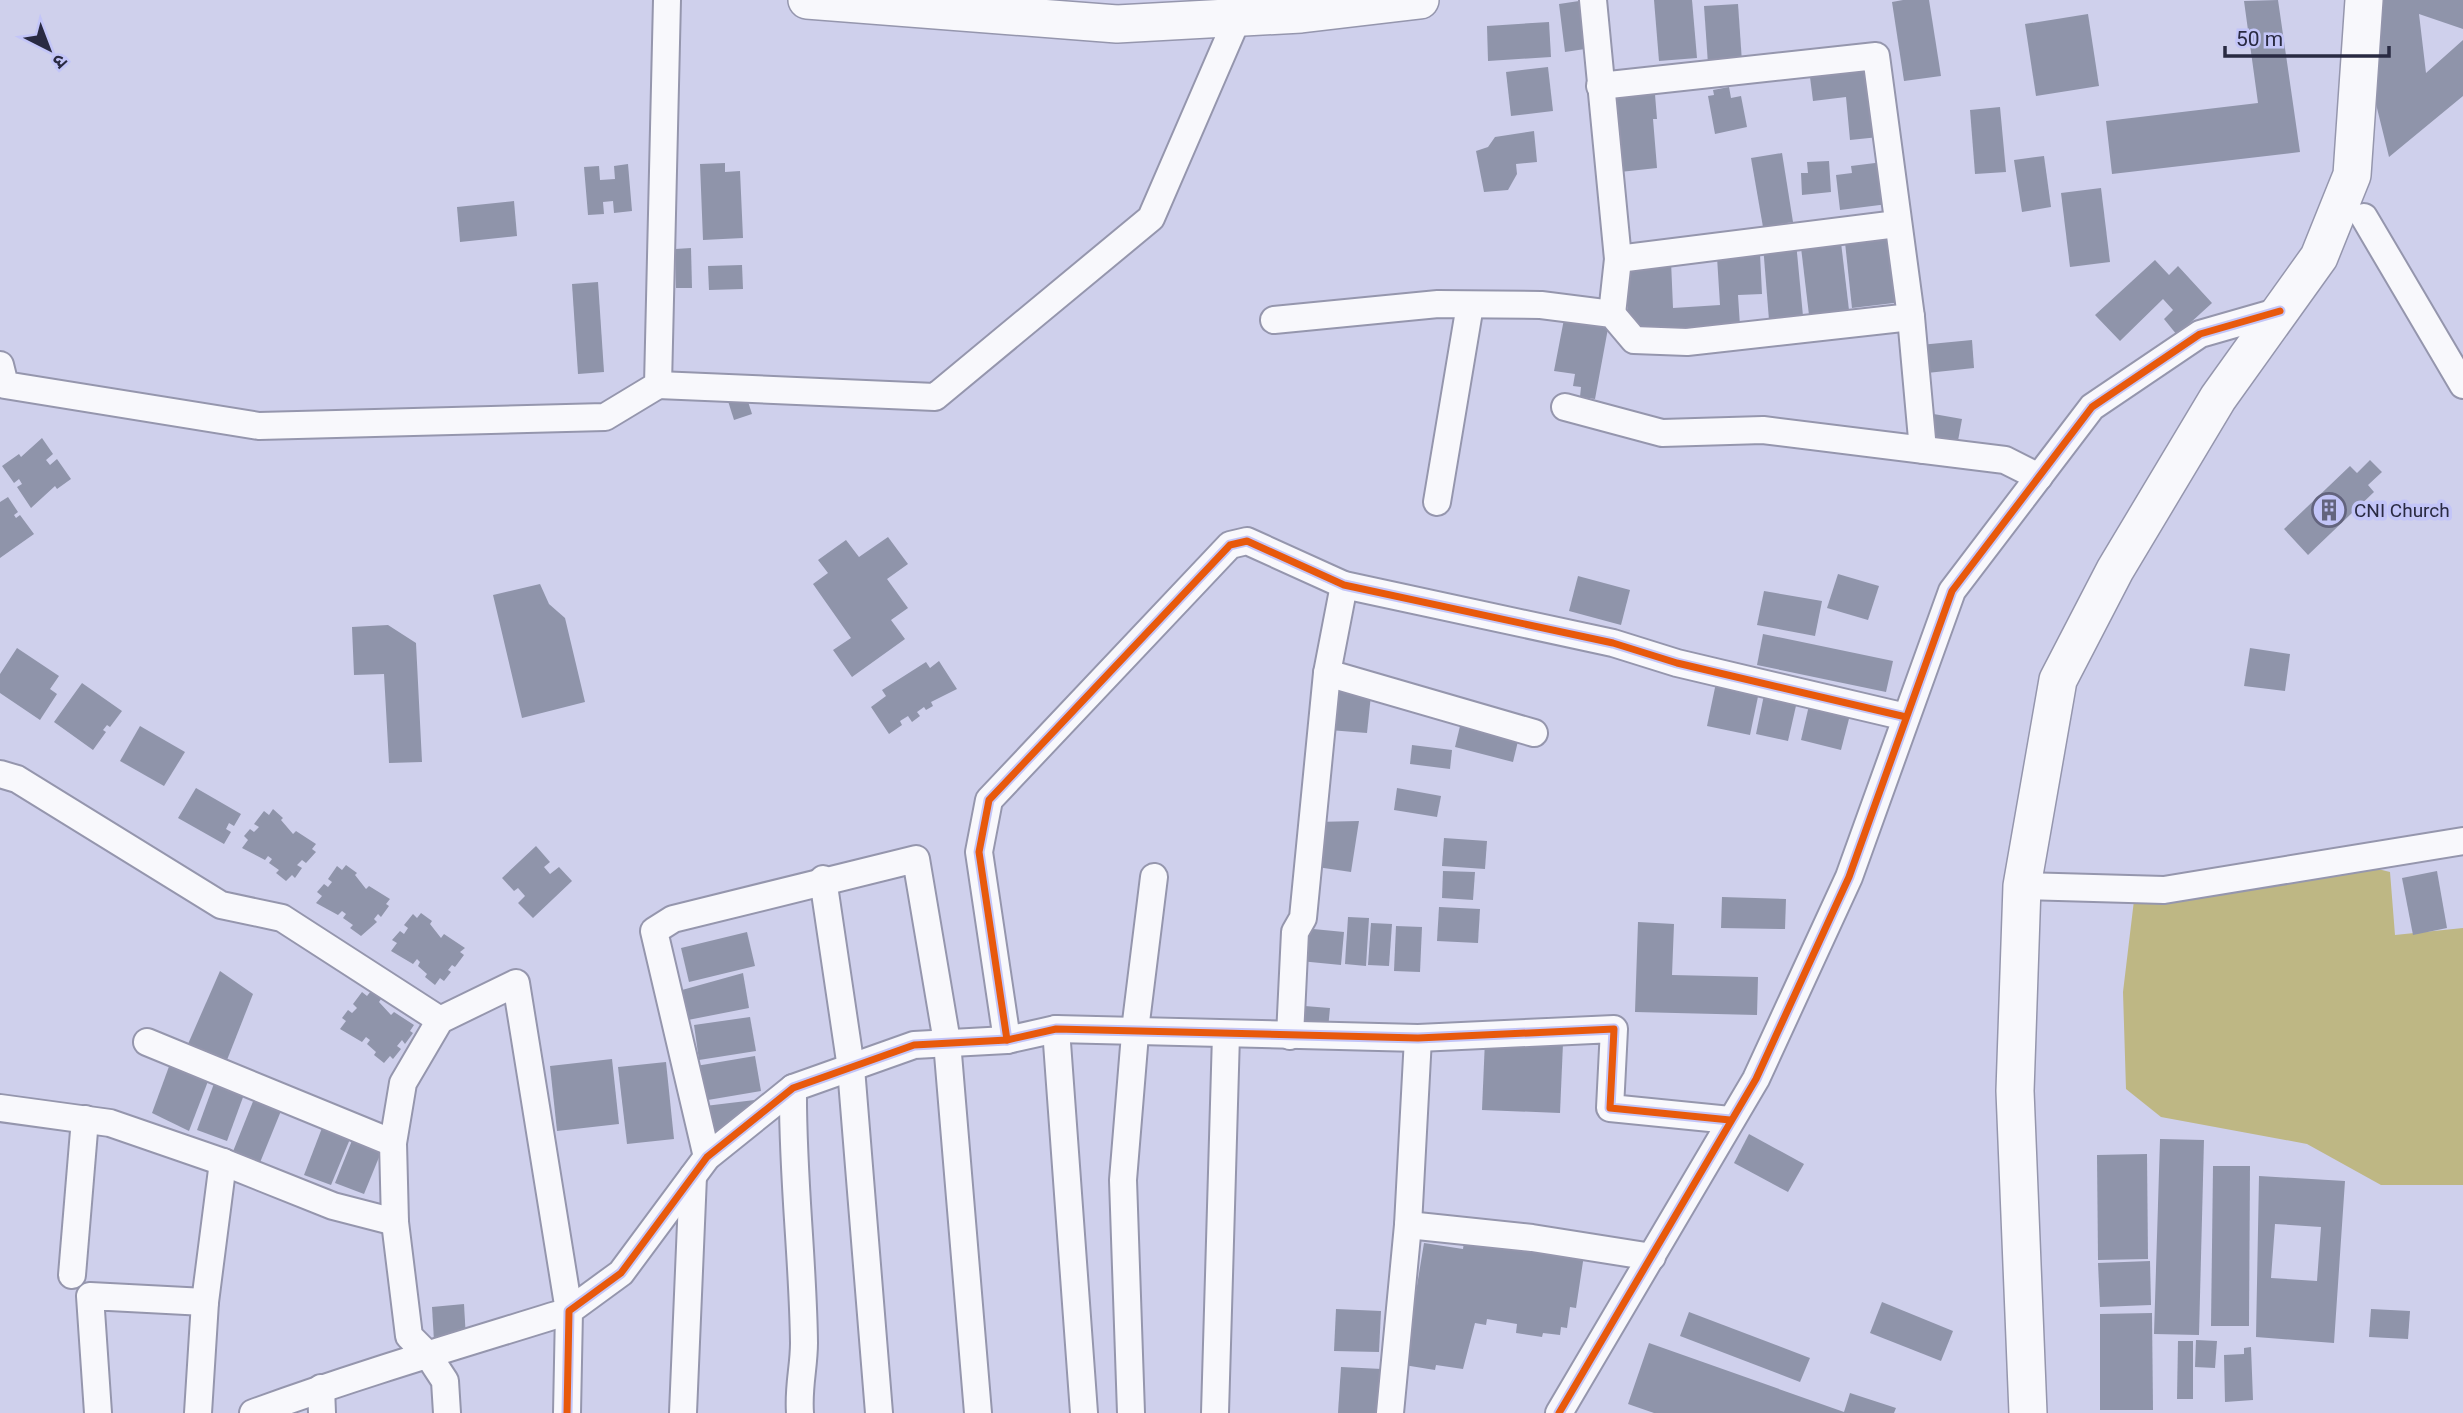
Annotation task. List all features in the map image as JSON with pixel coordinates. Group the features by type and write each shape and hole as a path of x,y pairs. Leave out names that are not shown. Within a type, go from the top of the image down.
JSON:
{"main road":[{"path":"807,0 1117,24 1301,14 1420,0"},
{"path":"2028,1413 2015,1091 2022,886 2059,680 2115,570 2198,432 2319,257 2352,175 2364,0"}],"street":[{"path":"658,385 667,0"},
{"path":"1593,0 1618,258 1612,314"},
{"path":"0,365 5,385 259,426 605,417 658,385 935,397 1151,219 1238,17"},
{"path":"1600,86 1876,56 1911,317 1923,450"},
{"path":"2364,217 2463,385"},
{"path":"1618,258 1897,224"},
{"path":"1274,320 1438,304 1541,305 1612,314 1634,340 1687,342 1911,317"},
{"path":"1437,502 1470,305"},
{"path":"1559,1413 1756,1079 1849,877 1952,591 2092,407 2200,334 2280,311"},
{"path":"1564,407 1662,433 1763,430 2006,460 2039,477"},
{"path":"1007,1040 979,852 989,800 1230,545 1247,541 1344,585 1613,643 1676,663 1906,718"},
{"path":"1290,1036 1295,932 1303,918 1327,673 1344,585"},
{"path":"1327,673 1534,733"},
{"path":"0,774 17,779 221,905 282,918 440,1020"},
{"path":"2022,886 2164,890 2463,841"},
{"path":"683,1413 700,1167 654,931 673,919 823,879 916,859 947,1042 978,1413"},
{"path":"1130,1413 1123,1180 1136,1032 1154,877"},
{"path":"823,879 851,1068 879,1413"},
{"path":"447,1413 445,1381 428,1355 409,1336 395,1222 393,1143 402,1083 440,1020 516,983 569,1311 566,1413"},
{"path":"253,1413 321,1401 428,1355 569,1311 621,1273 700,1167 793,1088 914,1045 1007,1040 1056,1029 1418,1038 1614,1029 1610,1108 1730,1120"},
{"path":"1056,1029 1084,1413"},
{"path":"1215,1413 1226,1035"},
{"path":"1390,1413 1408,1225 1418,1038"},
{"path":"147,1042 393,1143"},
{"path":"793,1088 792,1150 804,1346 798,1385 800,1413"},
{"path":"0,1108 110,1123 223,1162 333,1206 395,1222"},
{"path":"72,1275 85,1119"},
{"path":"198,1413 205,1302 223,1162"},
{"path":"1408,1225 1532,1238 1652,1257"},
{"path":"98,1413 90,1296 205,1302"}],"shaded area":[{"path":"2326,856 2390,872 2395,935 2463,928 2463,1185 2381,1185 2307,1144 2161,1117 2126,1089 2123,992 2135,892"}],"building":[{"path":"1654,0 1692,0 1697,58 1659,61"},
{"path":"1929,0 1941,76 1904,81 1892,2"},
{"path":"2278,0 2300,152 2112,174 2106,121 2258,103 2244,1"},
{"path":"2372,0 2463,0 2463,29 2419,14 2426,73 2463,40 2463,96 2389,157 2376,104"},
{"path":"1579,1 1585,49 1565,52 1559,4"},
{"path":"1738,4 1742,62 1708,64 1704,6"},
{"path":"2088,14 2099,86 2036,96 2025,24"},
{"path":"1549,22 1551,57 1488,61 1487,26"},
{"path":"1871,62 1879,137 1850,140 1846,97 1813,101 1809,69"},
{"path":"1548,67 1553,111 1511,116 1506,72"},
{"path":"1654,82 1657,119 1653,119 1657,168 1620,172 1613,86"},
{"path":"1729,87 1731,98 1741,96 1747,127 1715,134 1708,96 1714,95 1713,90"},
{"path":"2000,107 2006,172 1975,174 1970,110"},
{"path":"1534,131 1537,162 1516,164 1517,174 1508,190 1484,192 1476,151 1488,147 1495,137"},
{"path":"1782,153 1793,222 1763,227 1751,158"},
{"path":"2044,156 2051,207 2022,212 2014,160"},
{"path":"1829,161 1831,192 1802,195 1801,173 1808,173 1807,162"},
{"path":"1883,162 1888,204 1840,210 1836,175 1852,173 1851,166"},
{"path":"725,163 725,172 740,171 743,238 703,240 700,164"},
{"path":"628,164 632,211 614,213 613,201 603,202 604,214 588,215 584,167 599,166 600,180 615,179 614,166"},
{"path":"2101,188 2110,262 2070,267 2061,193"},
{"path":"514,201 517,236 460,242 457,207"},
{"path":"1893,227 1902,302 1852,308 1844,233"},
{"path":"1840,234 1849,310 1809,315 1800,239"},
{"path":"1796,242 1803,316 1769,320 1763,245"},
{"path":"691,248 692,288 676,288 675,249"},
{"path":"1760,254 1762,294 1738,295 1740,326 1667,332 1628,330 1627,262 1671,261 1673,308 1720,305 1717,257"},
{"path":"2155,260 2169,275 2178,266 2212,303 2177,335 2164,319 2173,310 2163,299 2120,341 2095,315"},
{"path":"742,265 743,289 709,290 708,266"},
{"path":"598,282 604,372 578,374 572,284"},
{"path":"1565,314 1609,323 1595,399 1580,397 1581,387 1573,386 1575,374 1554,371"},
{"path":"1972,340 1974,368 1927,373 1920,345"},
{"path":"745,392 752,414 734,420 727,398"},
{"path":"1928,413 1962,419 1957,446 1930,442"},
{"path":"42,438 53,454 46,460 50,465 57,459 71,479 57,489 55,486 31,508 17,487 22,484 19,479 14,483 2,466 19,454 21,457"},
{"name":"CNI Church","path":"2370,460 2382,472 2368,485 2374,492 2308,555 2284,529 2350,466 2357,473"},
{"path":"8,497 18,512 14,515 16,518 20,515 34,534 0,558 0,502"},
{"path":"888,537 908,564 887,579 908,608 891,620 905,639 852,677 833,650 851,638 813,584 828,573 818,560 846,540 859,557"},
{"path":"1838,574 1879,586 1868,620 1827,608"},
{"path":"1578,576 1630,590 1621,625 1569,611"},
{"path":"540,584 549,604 565,618 585,702 522,718 493,595"},
{"path":"1764,591 1822,601 1815,636 1757,625"},
{"path":"388,625 416,643 422,762 389,763 384,674 354,675 352,627"},
{"path":"1763,634 1893,661 1886,692 1757,665"},
{"path":"17,648 59,676 50,689 57,694 40,720 0,693 0,674"},
{"path":"2250,648 2290,654 2285,691 2244,686"},
{"path":"939,661 957,689 931,702 933,706 926,710 924,707 917,712 920,716 912,722 908,716 900,721 902,725 889,734 871,707 886,696 882,690 926,662 930,668"},
{"path":"1717,678 1760,687 1750,735 1707,726"},
{"path":"82,683 122,711 110,727 107,725 103,730 106,732 93,750 54,722"},
{"path":"1765,690 1798,697 1788,741 1756,734"},
{"path":"1333,691 1371,695 1367,733 1329,730"},
{"path":"1810,701 1851,711 1841,750 1801,740"},
{"path":"1461,722 1519,737 1513,762 1455,747"},
{"path":"140,726 185,752 164,786 120,761"},
{"path":"1412,745 1452,750 1450,769 1410,764"},
{"path":"196,788 241,814 234,826 229,823 226,829 231,832 224,844 178,818"},
{"path":"1397,788 1441,796 1437,817 1394,810"},
{"path":"273,809 283,818 281,820 293,834 296,831 316,844 312,849 316,852 306,863 302,860 297,865 302,868 295,878 292,875 286,881 276,873 279,870 269,863 272,859 268,856 265,860 242,848 248,840 244,836 250,829 254,832 259,827 254,824 264,811 269,815"},
{"path":"1359,821 1351,872 1310,866 1315,822"},
{"path":"1444,838 1487,841 1485,869 1442,866"},
{"path":"536,846 550,862 544,867 550,874 559,867 572,881 533,918 518,903 525,896 518,888 514,891 502,878"},
{"path":"346,865 357,873 355,875 366,889 369,886 390,899 386,904 389,906 381,917 378,914 374,919 377,922 361,936 350,928 353,925 343,918 346,914 342,911 338,915 316,903 322,896 317,892 324,884 328,887 332,882 328,879 337,866 342,870"},
{"path":"1443,871 1475,872 1473,900 1442,898"},
{"path":"2437,871 2447,928 2413,935 2402,878"},
{"path":"1722,897 1786,899 1785,929 1721,928"},
{"path":"1439,907 1480,909 1478,943 1437,941"},
{"path":"421,913 432,921 430,924 441,938 444,934 465,948 460,952 464,955 455,967 452,965 448,970 451,972 444,981 440,978 435,985 425,977 427,974 418,966 420,962 417,959 413,964 391,951 397,943 392,940 400,931 404,934 408,928 404,925 413,914 417,918"},
{"path":"1348,917 1369,918 1366,966 1345,964"},
{"path":"1638,922 1674,924 1672,975 1758,977 1757,1015 1635,1012"},
{"path":"1371,923 1392,924 1389,966 1368,965"},
{"path":"1396,926 1422,927 1420,972 1394,971"},
{"path":"1303,928 1344,932 1341,965 1300,961"},
{"path":"747,932 755,966 689,982 681,948"},
{"path":"220,971 253,994 227,1060 188,1044"},
{"path":"743,973 749,1008 688,1020 682,990"},
{"path":"371,991 381,999 379,1002 391,1015 394,1012 414,1025 410,1031 413,1033 405,1044 402,1040 397,1046 401,1049 393,1059 390,1056 384,1063 374,1055 376,1052 367,1044 370,1040 366,1037 362,1042 340,1029 346,1021 342,1018 348,1010 352,1013 357,1008 353,1004 362,992 367,996"},
{"path":"1292,1005 1330,1008 1328,1029 1291,1026"},
{"path":"750,1017 756,1051 699,1060 694,1025"},
{"path":"1485,1040 1563,1043 1560,1113 1482,1110"},
{"path":"755,1056 761,1091 702,1101 696,1066"},
{"path":"612,1059 619,1124 557,1131 550,1066"},
{"path":"171,1061 210,1076 189,1131 152,1113"},
{"path":"666,1062 674,1139 627,1144 618,1067"},
{"path":"216,1078 246,1089 227,1141 197,1130"},
{"path":"254,1099 281,1111 259,1165 232,1154"},
{"path":"763,1099 709,1146 705,1106"},
{"path":"322,1128 350,1139 331,1185 304,1175"},
{"path":"355,1133 384,1145 364,1194 335,1183"},
{"path":"1749,1134 1804,1164 1788,1192 1734,1163"},
{"path":"2160,1139 2204,1140 2199,1335 2154,1334"},
{"path":"2147,1154 2148,1259 2098,1260 2097,1155"},
{"path":"2213,1166 2250,1166 2249,1326 2211,1326"},
{"path":"2259,1176 2345,1181 2334,1343 2256,1337","holes":["2275,1224 2321,1227 2317,1281 2271,1278"]},
{"path":"1464,1242 1584,1255 1576,1308 1570,1307 1567,1328 1561,1327 1560,1335 1543,1333 1542,1337 1516,1333 1517,1324 1487,1319 1486,1325 1475,1323 1463,1369 1436,1365 1435,1370 1404,1365 1424,1243 1463,1249"},
{"path":"2150,1261 2151,1305 2100,1307 2098,1263"},
{"path":"1882,1302 1953,1331 1941,1361 1870,1333"},
{"path":"464,1304 466,1339 434,1341 432,1307"},
{"path":"1336,1309 1381,1311 1379,1352 1334,1351"},
{"path":"2371,1309 2410,1311 2408,1339 2369,1337"},
{"path":"1689,1312 1810,1358 1800,1382 1680,1336"},
{"path":"2152,1313 2153,1410 2100,1410 2100,1314"},
{"path":"2196,1340 2217,1341 2215,1368 2195,1367"},
{"path":"2178,1341 2193,1341 2193,1399 2177,1399"},
{"path":"1649,1343 1844,1412 1850,1393 1896,1408 1894,1413 1654,1413 1628,1404"},
{"path":"2251,1347 2253,1400 2225,1402 2224,1355 2244,1354 2244,1348"},
{"path":"1341,1367 1382,1369 1380,1413 1338,1413"}],"cycle path":[{"path":"1559,1413 1756,1079 1849,877 1952,591 2092,407 2200,334 2280,311"},
{"path":"1007,1040 979,852 989,800 1230,545 1247,541 1344,585 1613,643 1677,663 1906,717"},
{"path":"567,1413 569,1311 621,1273 707,1157 793,1088 914,1045 1007,1040 1056,1029 1418,1038 1614,1029 1610,1108 1730,1120"}],"place":[{"name":"CNI Church","path":"2329,510"}]}
